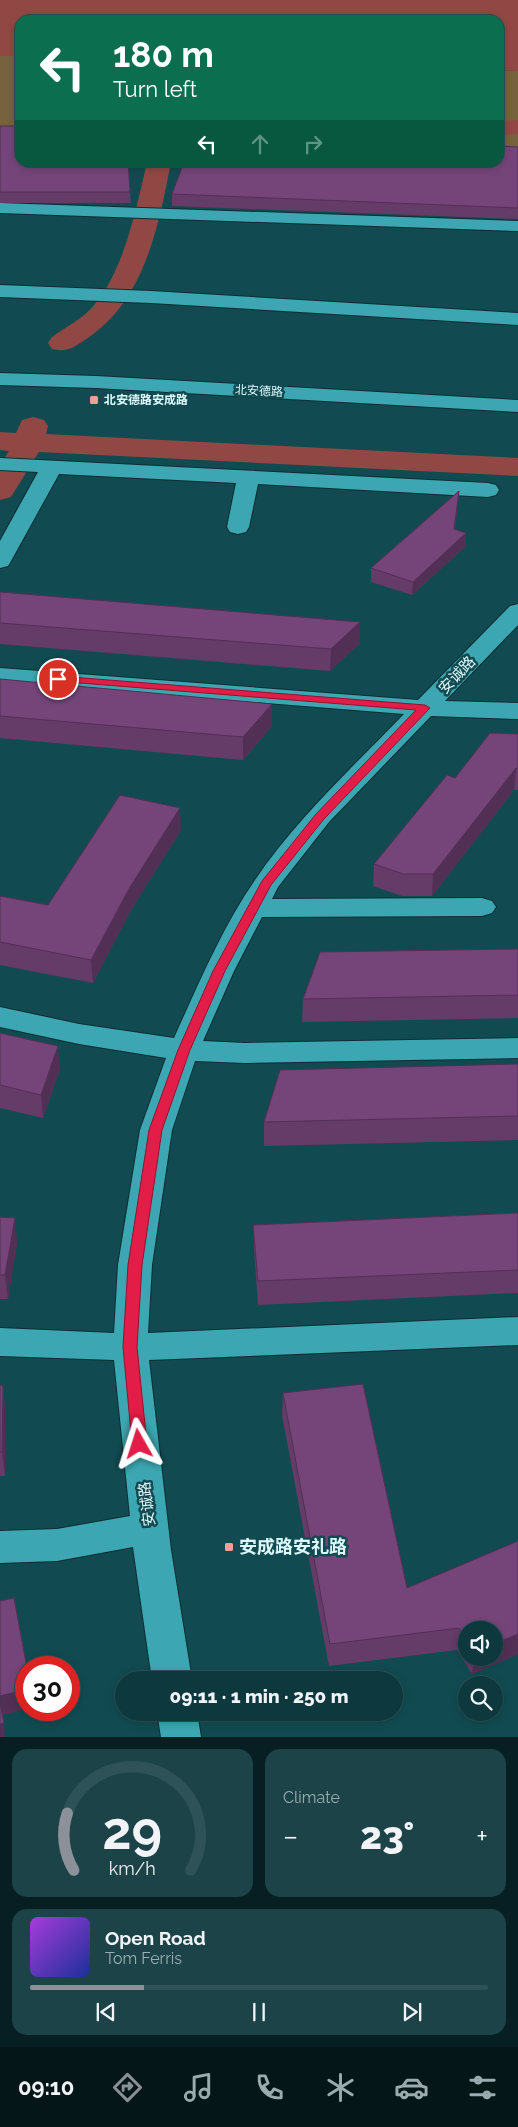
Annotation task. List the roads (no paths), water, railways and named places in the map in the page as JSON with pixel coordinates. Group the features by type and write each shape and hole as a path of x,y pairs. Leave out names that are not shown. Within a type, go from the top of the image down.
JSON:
{"street":[{"path":"0,208 518,226"},
{"path":"0,291 151,297 518,319"},
{"name":"北安德路","path":"0,379 106,383 518,406"},
{"path":"0,464 488,490"},
{"path":"0,561 42,467"},
{"path":"238,527 248,478"},
{"name":"安诚路","path":"171,1671 150,1528 130,1347 135,1265 156,1130 184,1050 219,971 266,884 320,816 518,611"},
{"path":"0,675 425,708 518,711"},
{"path":"254,908 482,906"},
{"path":"0,1017 79,1034 184,1050 245,1053 518,1048"},
{"path":"0,1342 130,1347 518,1331"},
{"path":"0,1547 20,1548 97,1539 150,1528"},
{"path":"178,1721 181,1737"}],"waterway":[{"path":"504,128 518,127"},
{"path":"62,343 96,319 114,297 139,240 158,167"},
{"path":"29,442 33,426"},
{"path":"0,441 29,442"},
{"path":"0,490 29,442"},
{"path":"29,442 518,467"}],"place":[{"name":"北安德路安成路","path":"94,400"},
{"name":"安成路安礼路","path":"229,1547"}]}
